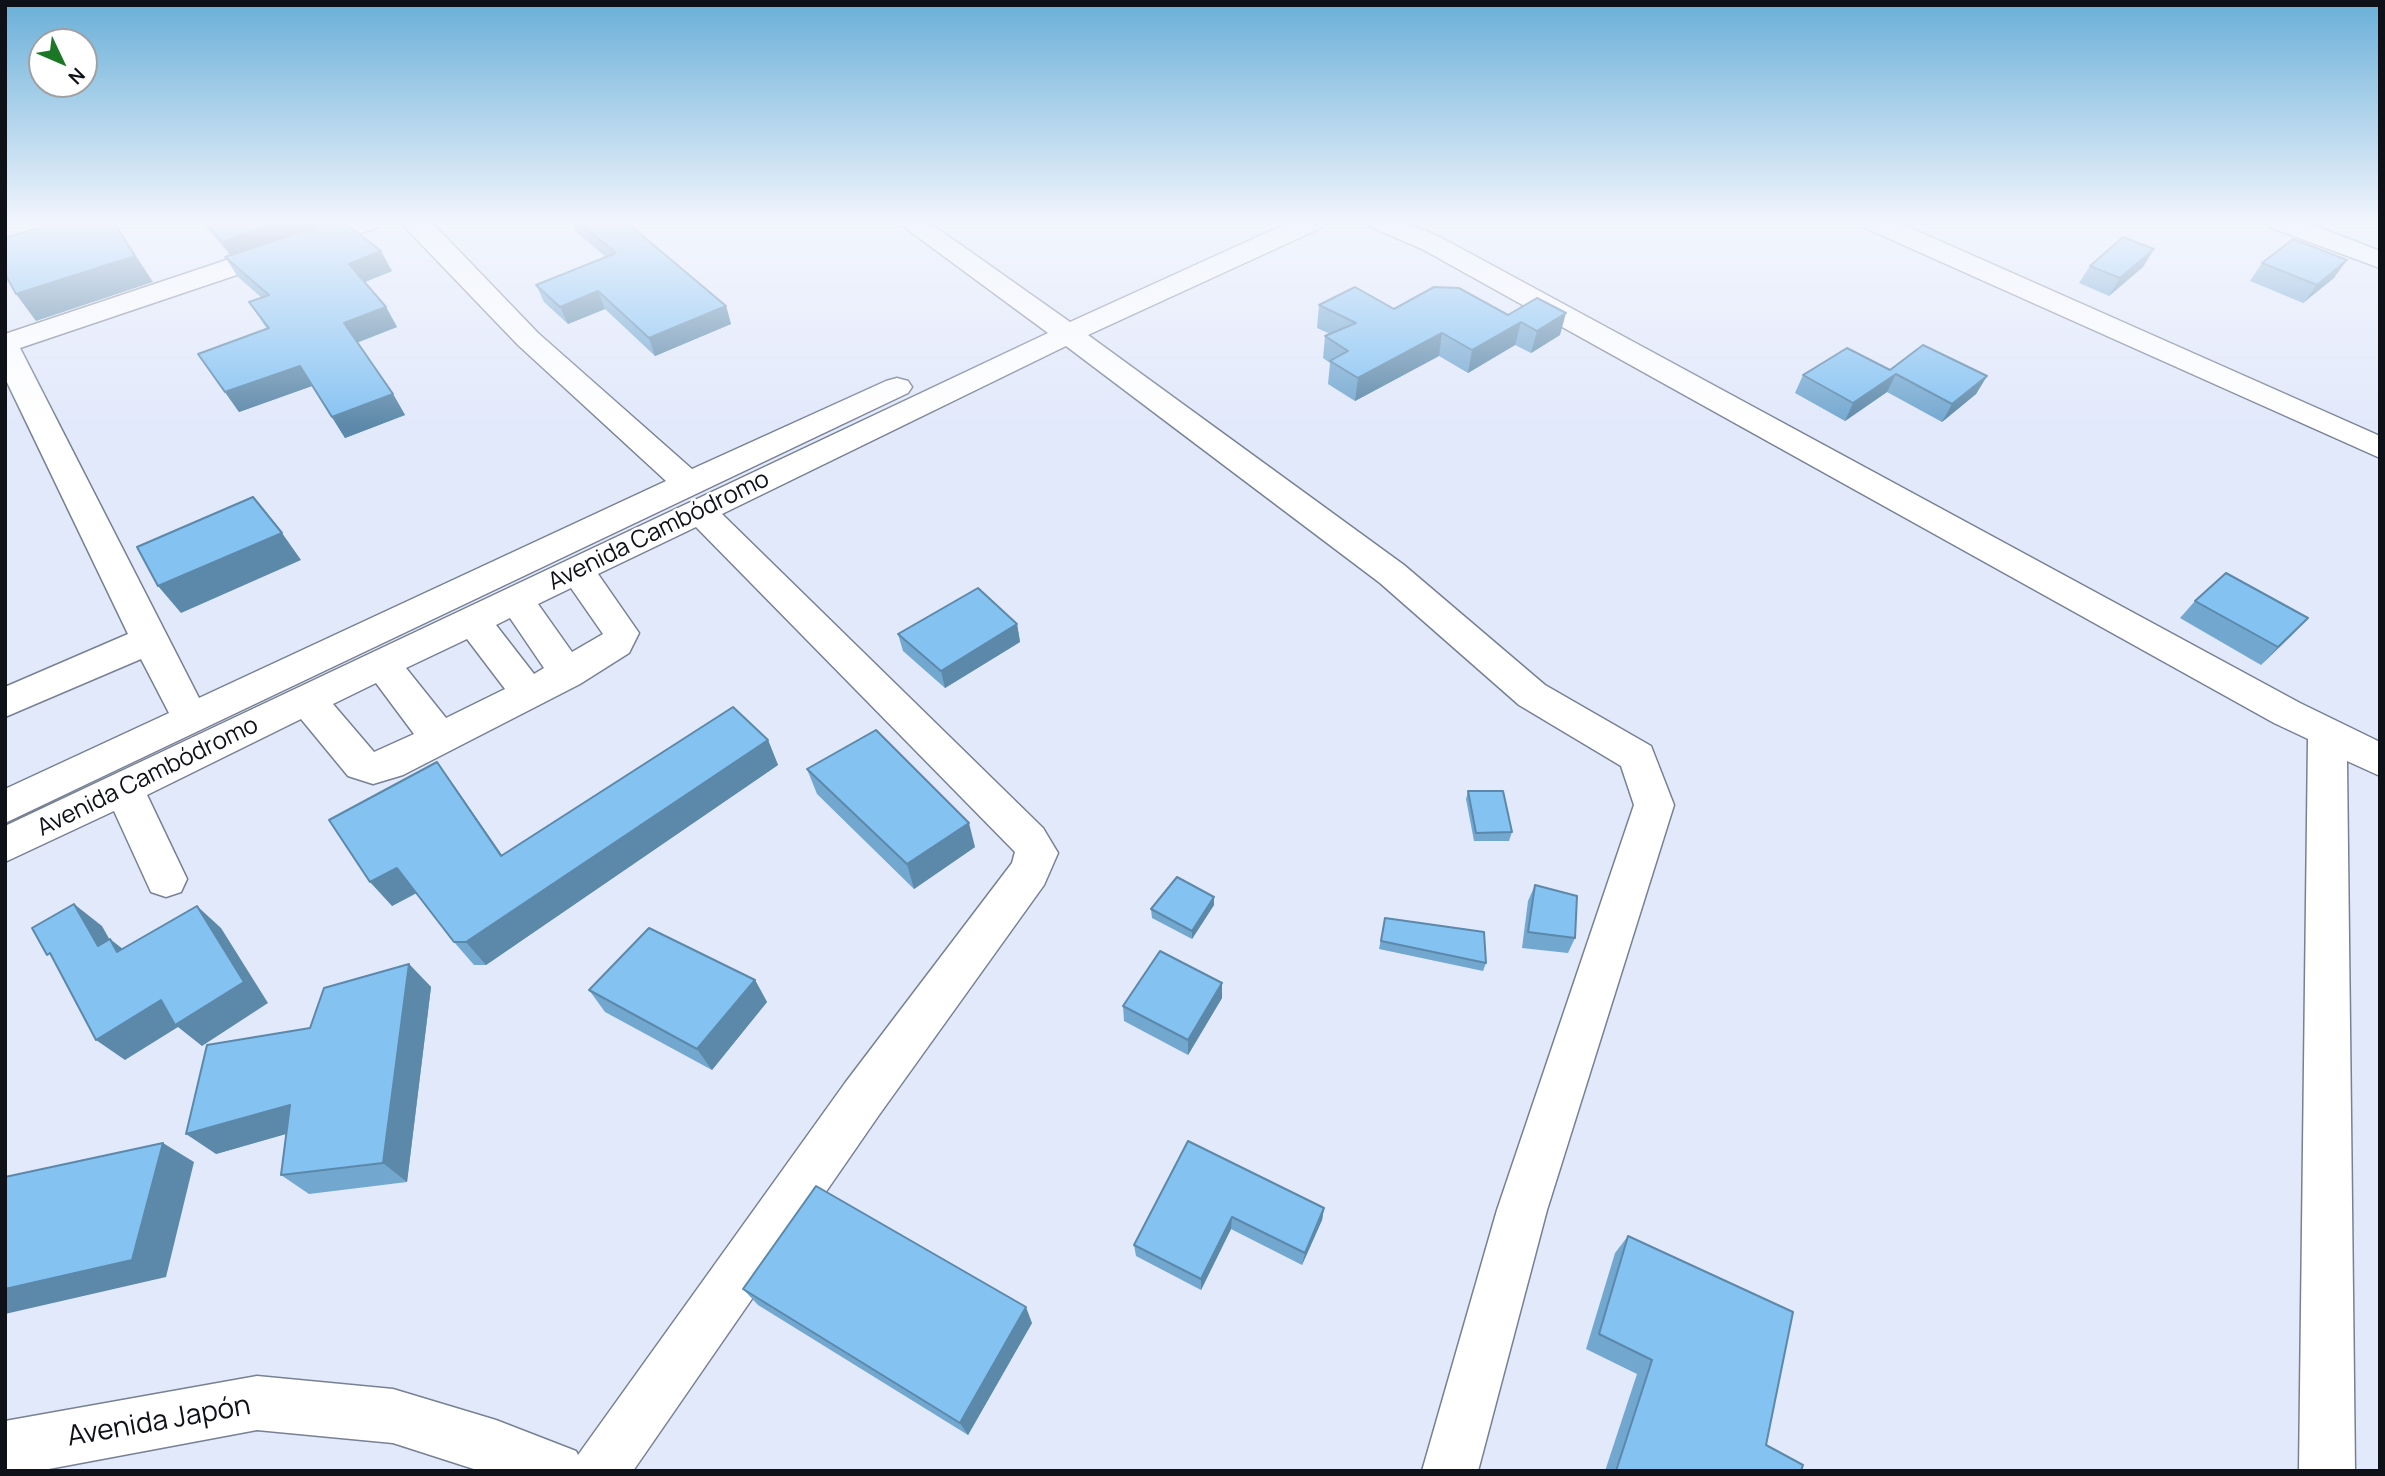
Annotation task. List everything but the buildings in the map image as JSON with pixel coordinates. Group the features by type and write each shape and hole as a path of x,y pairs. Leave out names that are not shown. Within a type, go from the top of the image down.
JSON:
{"street":[{"path":"167,290 5,345 149,640 191,719"},
{"path":"482,290 528,338 694,497 1029,839 1037,853 1029,873 862,1099 600,1471"},
{"path":"1006,290 1392,574 1532,695 1637,757 1654,805 1522,1210 1450,1471"},
{"name":"Avenida Cambódromo","path":"5,807 191,719 694,497 1057,326 1125,290"},
{"name":"Avenida Cambódromo","path":"1057,326 1145,290"},
{"path":"1516,290 2287,713 2327,731 2380,761"},
{"path":"2026,290 2380,448"},
{"name":"Avenida Cambódromo","path":"5,845 577,570 694,497"},
{"path":"307,700 362,765 373,768 389,764 567,674 606,652 616,643 621,633 577,570"},
{"path":"516,600 567,674"},
{"path":"473,621 529,694"},
{"path":"5,703 149,640"},
{"path":"382,664 440,739"},
{"path":"2327,731 2327,1471"},
{"path":"124,788 166,879"},
{"name":"Avenida Japón","path":"5,1449 257,1403 393,1416 496,1448 556,1471"}]}
